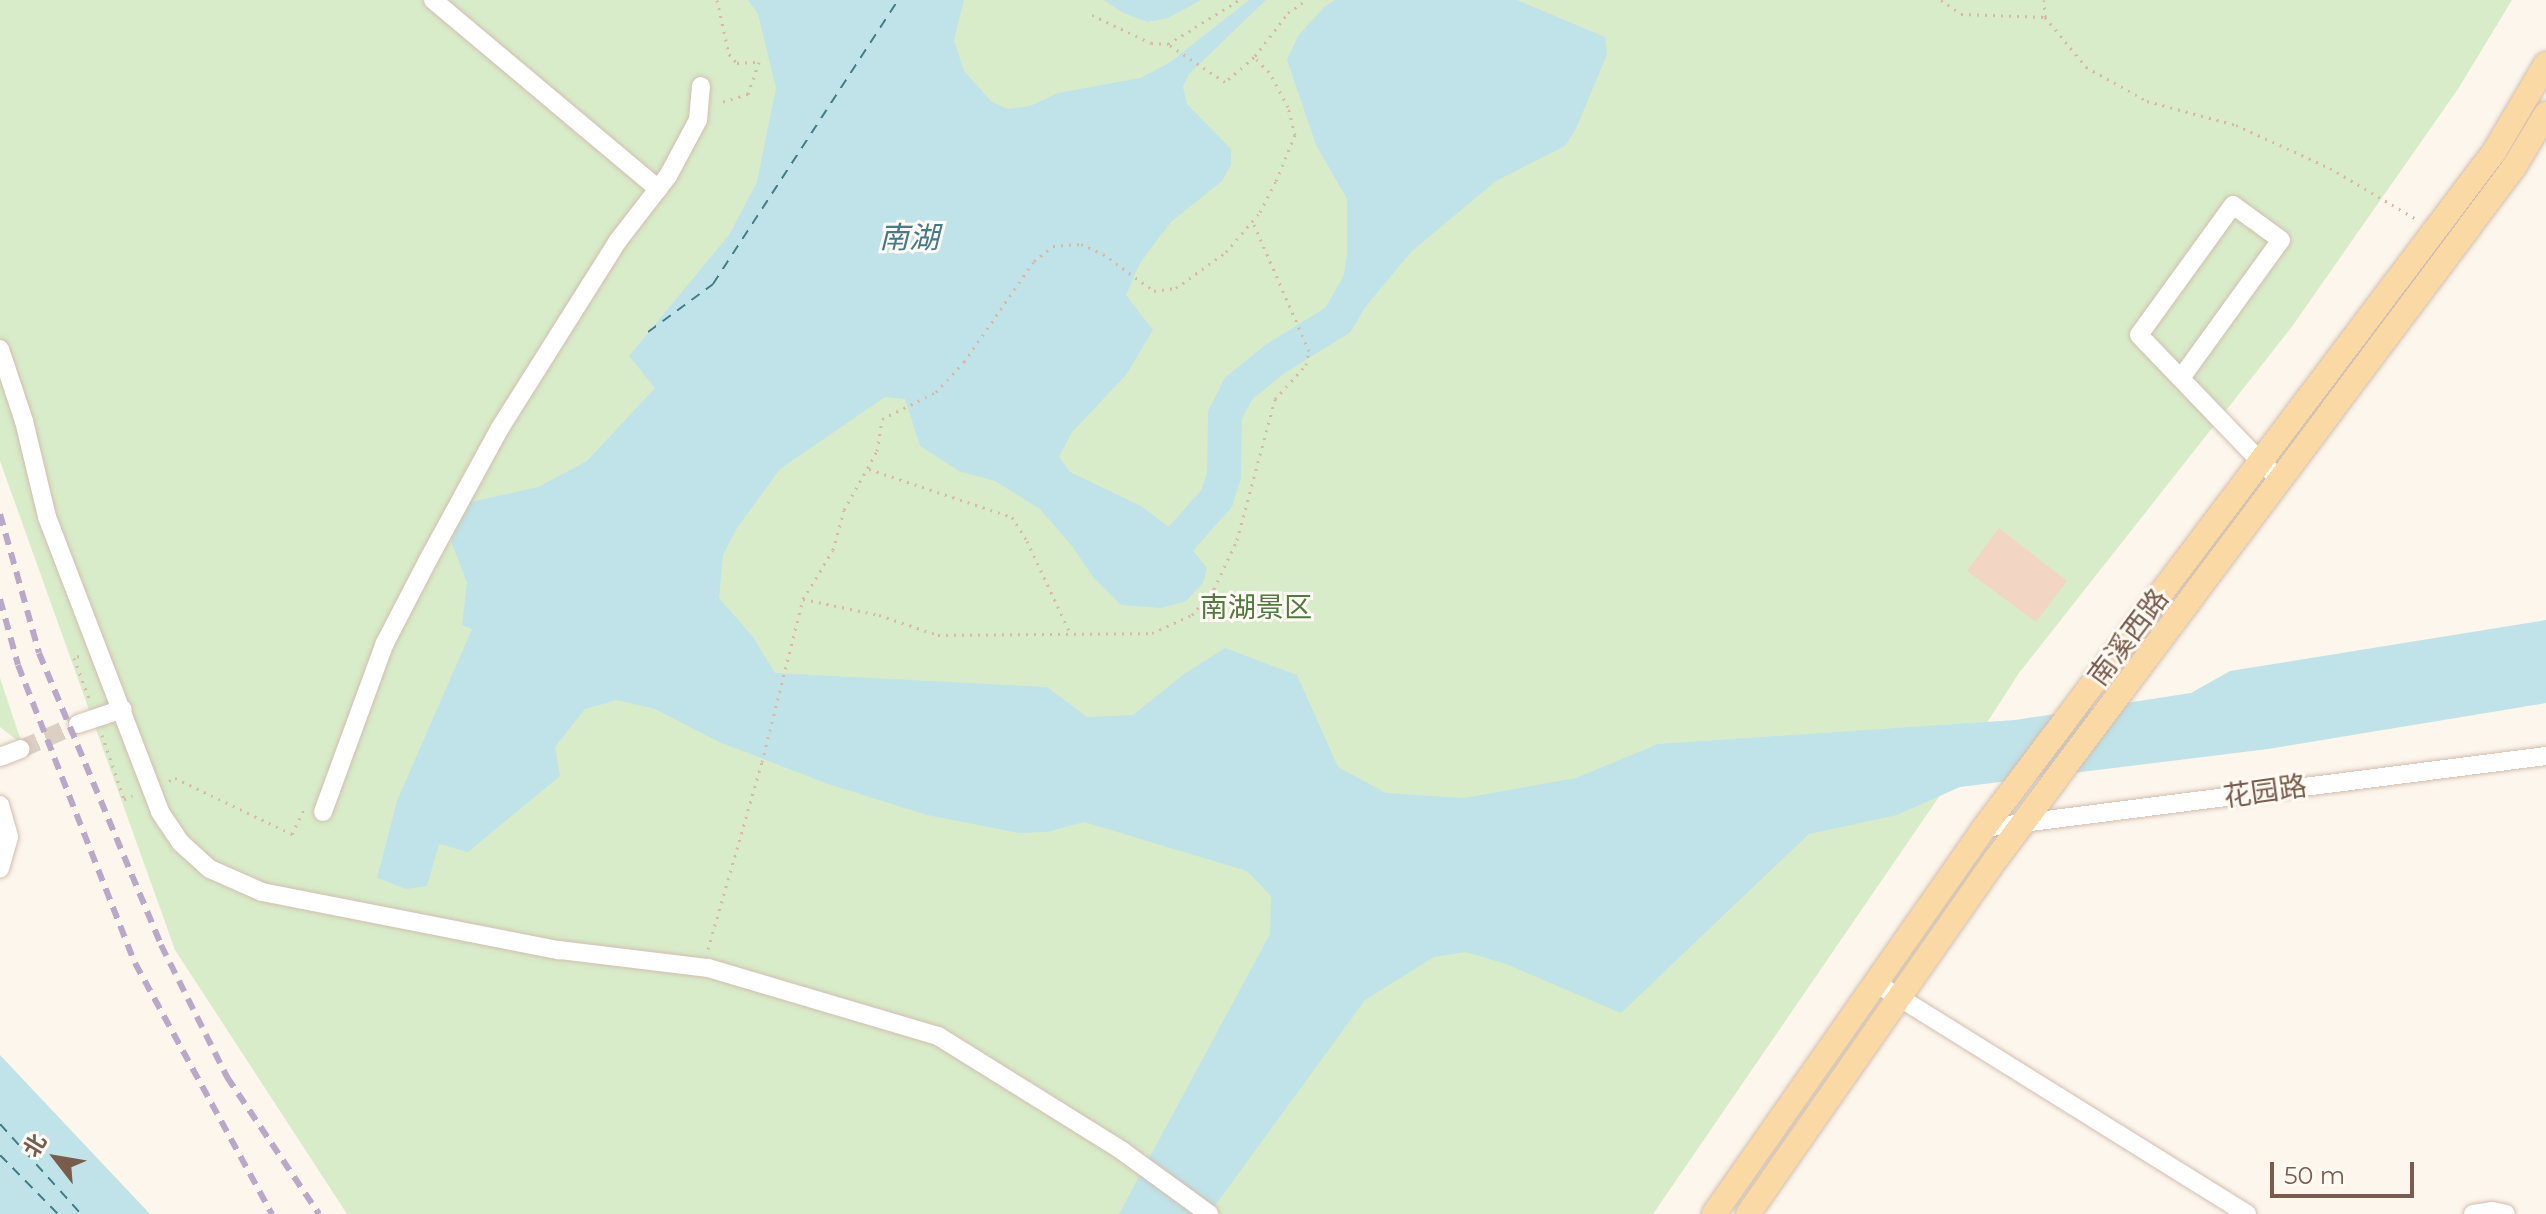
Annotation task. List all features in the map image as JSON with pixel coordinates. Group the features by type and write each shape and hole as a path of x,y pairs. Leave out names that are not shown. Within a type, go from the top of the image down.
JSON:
{"main road":[{"name":"南溪西路","path":"1714,1214 1991,820 2494,152 2546,64"},
{"name":"南溪西路","path":"1748,1214 2023,823 2514,167 2546,114"}],"street":[{"path":"433,0 658,189"},
{"path":"323,812 385,643 428,560 500,428 617,242 658,189 698,120 701,86"},
{"path":"2181,378 2281,240 2233,205 2139,335 2261,462 2280,479"},
{"path":"0,349 24,421 47,517 160,812 195,857 235,883 262,892 559,950 703,968 938,1036 1121,1150 1209,1214"},
{"path":"78,724 123,709"},
{"path":"0,757 21,749"},
{"name":"花园路","path":"1991,820 2023,823 2546,756"},
{"path":"0,805 9,837 0,869"},
{"path":"1876,983 2247,1214"},
{"path":"2473,1214 2492,1211 2506,1214"}],"path":[{"path":"699,108 748,94 759,62 737,63 729,54 717,0"},
{"path":"1092,15 1151,43 1168,44 1239,0"},
{"path":"1168,44 1225,82 1254,57 1288,13 1306,0"},
{"path":"1941,0 1961,14 2045,17"},
{"path":"2044,0 2045,17 2086,67 2147,101 2236,125 2330,168 2435,230"},
{"path":"703,968 762,762 803,599 833,550 844,510 877,451 882,419 936,392 964,362 1034,261 1053,246 1081,244 1103,254 1154,291 1176,288 1226,252 1252,220 1276,181 1295,135 1288,107 1269,72 1254,57"},
{"path":"803,599 879,615 938,635 1152,633 1192,615 1214,589 1237,540 1275,399 1306,365 1309,351 1286,292 1252,220"},
{"path":"868,468 1012,517 1027,541 1070,633"},
{"path":"86,653 74,658 124,799 137,794"},
{"path":"163,783 175,778 292,834 305,806 323,812"}],"green space":[{"name":"南湖景区","path":"0,0 2512,0 2458,89 2291,328 2019,673 1943,791 1653,1214 347,1214 175,950 0,461"},
{"path":"0,678 22,744 0,727"}],"water":[{"name":"南湖","path":"748,0 964,0 954,40 964,71 992,102 1008,109 1030,106 1058,93 1140,78 1169,63 1249,0 1266,0 1189,74 1183,87 1187,104 1231,149 1231,165 1222,181 1171,222 1140,263 1126,295 1153,330 1126,375 1072,432 1059,457 1070,472 1141,506 1181,536 1207,568 1203,583 1186,601 1161,608 1121,605 1093,577 1072,546 1040,509 995,481 959,471 920,446 905,399 885,397 780,469 737,528 723,555 719,598 753,637 775,673 1047,687 1087,717 1133,715 1184,674 1225,648 1297,675 1338,767 1386,793 1464,798 1576,778 1658,744 2015,720 2191,693 2230,671 2546,620 2546,703 2268,749 1960,787 1897,815 1809,834 1621,1013 1506,964 1466,952 1434,957 1365,1000 1209,1214 1119,1214 1270,934 1271,896 1247,871 1084,822 1047,832 1019,833 927,815 828,784 719,742 655,709 617,700 585,709 555,747 560,776 468,852 439,844 427,886 406,889 377,878 397,801 472,629 462,625 467,583 451,541 471,502 538,487 587,461 655,388 629,356 729,235 757,182 776,88 758,14"},
{"path":"1104,0 1201,0 1168,18 1148,22 1123,13"},
{"path":"1336,0 1517,0 1605,37 1607,54 1576,129 1565,146 1496,181 1411,252 1362,311 1339,304 1347,255 1347,199 1316,145 1287,60 1298,36 1325,6"},
{"path":"0,1055 150,1214 0,1214"}],"building":[{"path":"1999,528 2067,581 2036,622 1967,571"}],"waterway":[{"path":"1154,569 1217,498 1224,475 1225,415 1238,389 1275,359 1338,320 1369,266"}],"ferry route":[{"path":"648,332 713,284 898,0"},
{"path":"0,1124 81,1214"},
{"path":"0,1155 58,1214"}],"tunnel":[{"path":"21,749 78,724"}],"railway":[{"path":"0,514 39,653 161,945 227,1077 319,1214"},
{"path":"0,599 18,665 135,963 272,1214"}]}
